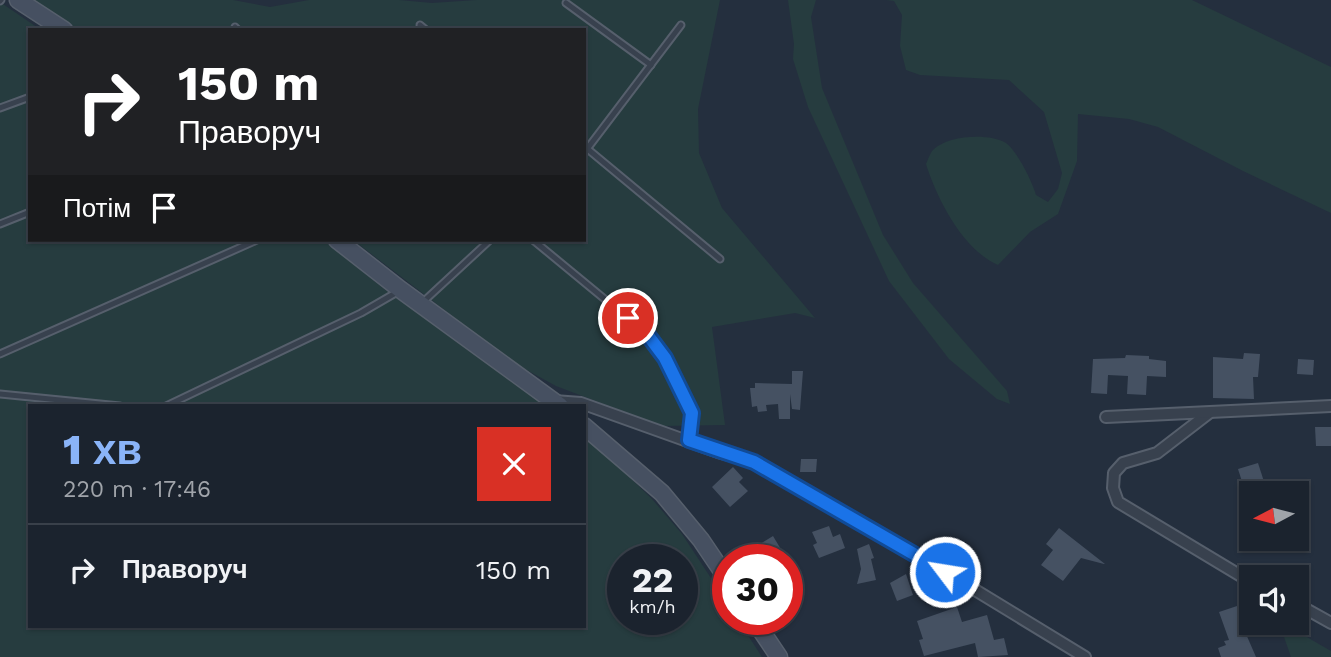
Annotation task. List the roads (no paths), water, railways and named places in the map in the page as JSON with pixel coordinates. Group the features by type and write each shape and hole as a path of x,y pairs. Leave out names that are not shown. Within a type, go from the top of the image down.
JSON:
{"street":[{"path":"18,0 61,28"},
{"path":"340,242 557,404 584,404"},
{"path":"586,405 754,462 921,557 1085,657"},
{"path":"1106,417 1331,406"},
{"path":"1209,413 1157,453 1123,463 1114,473 1113,488 1118,502 1239,575"},
{"path":"586,427 662,493 712,556"},
{"path":"1309,611 1331,623"},
{"path":"764,635 779,657"}],"lane":[{"path":"566,3 651,65"},
{"path":"681,24 586,150 720,259"},
{"path":"420,25 424,28"},
{"path":"0,107 28,98"},
{"path":"0,223 28,213"},
{"path":"0,354 252,242"},
{"path":"421,304 489,242"},
{"path":"535,242 647,334 665,358 692,413 689,440"},
{"path":"170,404 361,313 401,290"},
{"path":"0,394 100,404"}]}
